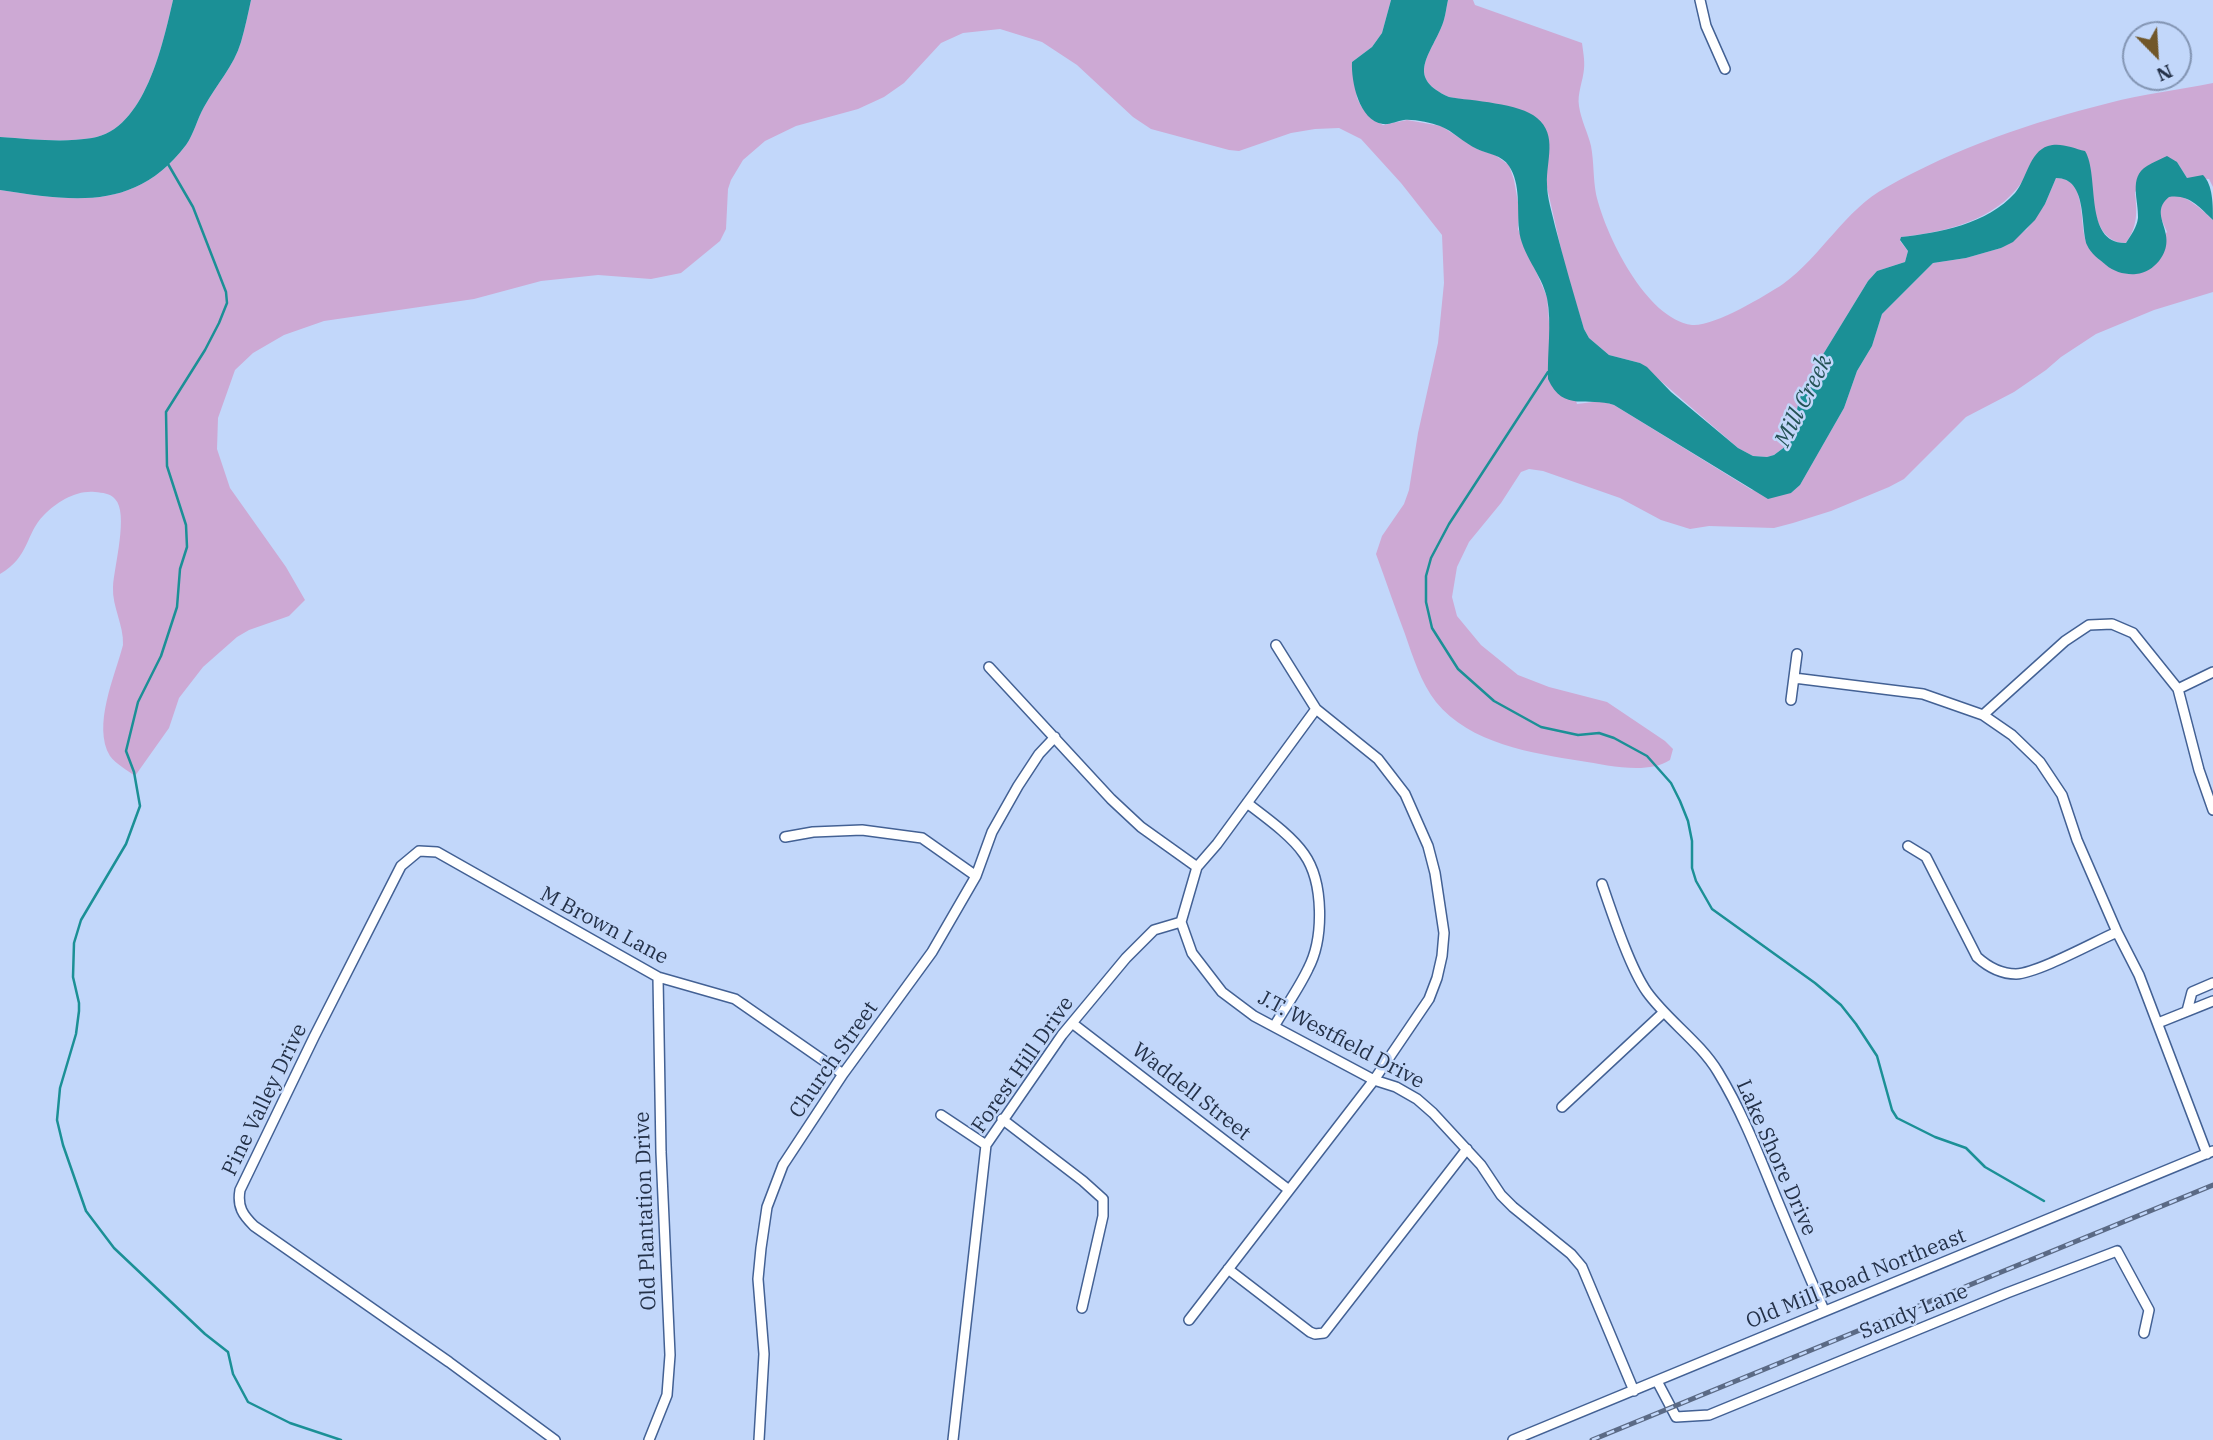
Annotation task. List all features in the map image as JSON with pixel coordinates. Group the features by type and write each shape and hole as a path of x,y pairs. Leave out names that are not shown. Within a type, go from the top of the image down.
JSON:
{"street":[{"path":"1700,0 1706,26 1725,69"},
{"path":"1983,715 2065,641 2089,625 2112,624 2133,633 2178,689 2199,770 2213,810"},
{"path":"1189,1320 1374,1080 1429,999 1437,978 1444,933 1435,873 1418,821 1394,777 1364,746 1316,709 1276,645"},
{"path":"1791,700 1797,654"},
{"path":"989,667 1140,827 1197,867"},
{"path":"2178,689 2213,672"},
{"path":"1794,678 1923,694 1983,715 2012,735 2040,762 2062,794 2077,840 2139,975 2210,1152"},
{"path":"1181,922 1197,867 1316,709"},
{"name":"Church Street","path":"759,1440 764,1354 758,1279 767,1207 783,1165 843,1074 932,952 976,876 992,832 1012,797 1039,754 1055,737"},
{"path":"1247,803 1271,821 1305,854 1318,888 1319,930 1309,968 1275,1025"},
{"path":"785,836 862,830 922,838 976,876"},
{"path":"1908,846 1926,857 1977,957 1990,968 2016,974 2044,966 2117,932"},
{"name":"M Brown Lane","path":"419,851 437,852 658,977 735,999 843,1074"},
{"name":"Pine Valley Drive","path":"419,851 401,866 314,1037 240,1190 238,1203 243,1215 254,1226 449,1362 555,1440"},
{"name":"Lake Shore Drive","path":"1602,884 1634,968 1646,991 1695,1042 1732,1097 1824,1310"},
{"name":"J.T. Westfield Drive","path":"1181,922 1192,953 1222,992 1254,1016 1374,1080 1396,1087 1417,1099 1481,1164 1501,1195 1571,1254 1582,1267 1634,1391"},
{"name":"Forest Hill Drive","path":"953,1440 986,1145 1072,1023 1126,958 1154,930 1181,922"},
{"name":"Old Plantation Drive","path":"649,1440 667,1395 670,1355 661,1152 658,977"},
{"path":"2187,1011 2192,992 2213,983"},
{"path":"2158,1023 2213,1001"},
{"path":"1562,1107 1664,1012"},
{"name":"Waddell Street","path":"1072,1023 1289,1190"},
{"path":"941,1115 986,1145"},
{"path":"1002,1119 1103,1199 1103,1216 1082,1308"},
{"path":"1228,1269 1310,1332 1324,1333 1467,1149"},
{"name":"Old Mill Road Northeast","path":"1513,1440 2210,1152"},
{"name":"Sandy Lane","path":"1657,1381 1676,1417 1709,1415 2007,1293 2118,1251 2149,1310 2144,1333"}],"shaded area":[{"path":"0,0 173,0 164,39 149,82 126,119 110,132 92,138 58,140 0,137"},
{"path":"251,0 1391,0 1382,33 1372,47 1352,62 1357,98 1372,119 1383,125 1407,120 1441,126 1509,165 1519,208 1518,229 1547,297 1549,322 1577,404 1601,401 1614,405 1752,490 1791,493 1800,485 1844,408 1857,371 1872,346 1882,314 1933,263 1966,258 2001,248 2027,229 2045,204 2056,178 2067,180 2074,186 2081,205 2085,237 2092,251 2107,265 2125,273 2132,274 2167,232 2160,216 2167,197 2182,197 2199,208 2213,220 2213,292 2154,310 2096,334 2014,392 1966,417 1904,479 1831,511 1774,528 1709,526 1690,529 1661,520 1620,498 1543,471 1529,469 1521,472 1501,503 1469,542 1457,567 1452,597 1457,616 1481,645 1518,675 1549,687 1607,702 1673,749 1670,760 1661,765 1639,768 1542,754 1484,737 1466,728 1436,702 1418,670 1376,554 1382,536 1404,504 1409,490 1418,433 1438,343 1444,283 1442,235 1401,183 1361,139 1339,128 1291,133 1239,151 1229,150 1151,129 1133,117 1077,65 1042,42 1000,29 963,33 941,43 904,83 884,97 858,109 796,126 765,141 743,160 731,180 726,229 720,241 681,273 651,279 598,275 541,281 474,299 324,321 284,335 253,353 235,370 218,418 217,449 230,488 286,567 305,600 289,616 237,637 203,667 179,698 169,728 135,776 110,756 103,730 107,701 123,645 113,594 121,528 119,506 115,499 106,494 88,492 61,501 38,522 17,560 0,574 0,190 53,197 101,197 124,192 146,182 166,167 189,141 204,107 234,59"},
{"path":"1448,0 1473,0 1475,5 1582,43 1584,66 1579,106 1591,146 1596,194 1608,230 1630,272 1659,308 1675,319 1692,325 1725,316 1783,284 1810,260 1845,220 1887,187 1967,148 2080,110 2168,91 2192,91 2192,87 2213,83 2213,187 2209,179 2187,178 2177,162 2135,192 2136,219 2126,243 2114,241 2100,225 2093,201 2090,165 2022,182 1998,206 1968,222 1935,232 1901,237 1900,241 1908,251 1905,262 1877,271 1868,281 1808,379 1786,446 1774,455 1753,456 1738,448 1640,363 1609,355 1589,338 1566,271 1546,183 1511,108 1449,97 1428,82 1424,67 1442,25"}],"water":[{"path":"173,0 251,0 234,59 204,107 189,141 166,167 146,182 124,192 101,197 53,197 0,190 0,137 58,140 92,138 110,132 126,119 149,82 164,39"},
{"name":"Mill Creek","path":"1391,0 1448,0 1442,25 1424,67 1428,82 1436,90 1449,97 1519,109 1537,118 1543,125 1550,149 1547,184 1549,200 1584,329 1589,338 1609,355 1647,367 1671,392 1738,448 1753,456 1774,455 1786,446 1808,379 1868,281 1877,271 1905,262 1908,251 1900,240 1901,237 1962,225 2004,204 2015,193 2032,160 2042,149 2057,145 2085,151 2092,176 2098,221 2104,232 2113,240 2126,243 2134,231 2138,218 2136,183 2141,171 2167,156 2177,162 2187,178 2203,175 2206,179 2212,196 2213,220 2188,200 2169,197 2161,211 2167,242 2159,261 2143,273 2120,272 2106,265 2089,248 2078,194 2066,180 2056,178 2035,220 2013,242 1966,258 1933,263 1882,314 1872,346 1857,371 1844,408 1800,485 1791,493 1768,499 1614,405 1569,400 1554,390 1548,379 1547,298 1521,238 1517,189 1509,166 1499,157 1481,151 1440,126 1413,120 1385,124 1375,121 1368,116 1358,99 1352,62 1372,47 1382,33"}],"waterway":[{"path":"168,164 193,207 226,292 227,303 205,350 166,412 167,466 186,525 187,547 180,569 177,607 161,656 138,702 126,751 134,772 140,806 126,844 81,920 74,943 73,977 79,1011 76,1034 60,1088 57,1120 86,1211 114,1248 205,1334 228,1352 233,1374 248,1402 290,1423 341,1440"},
{"path":"1551,372 1548,372 1449,524 1431,558 1426,576 1426,602 1432,628 1458,669 1494,701 1541,727 1578,735 1599,733 1647,756 1671,783 1680,801 1692,841 1692,868 1696,881 1712,909 1815,983 1841,1005 1877,1056 1892,1110 1897,1118 1935,1137 1966,1148 1985,1167 2044,1201"}],"railway":[{"path":"1592,1440 2213,1185"}]}
